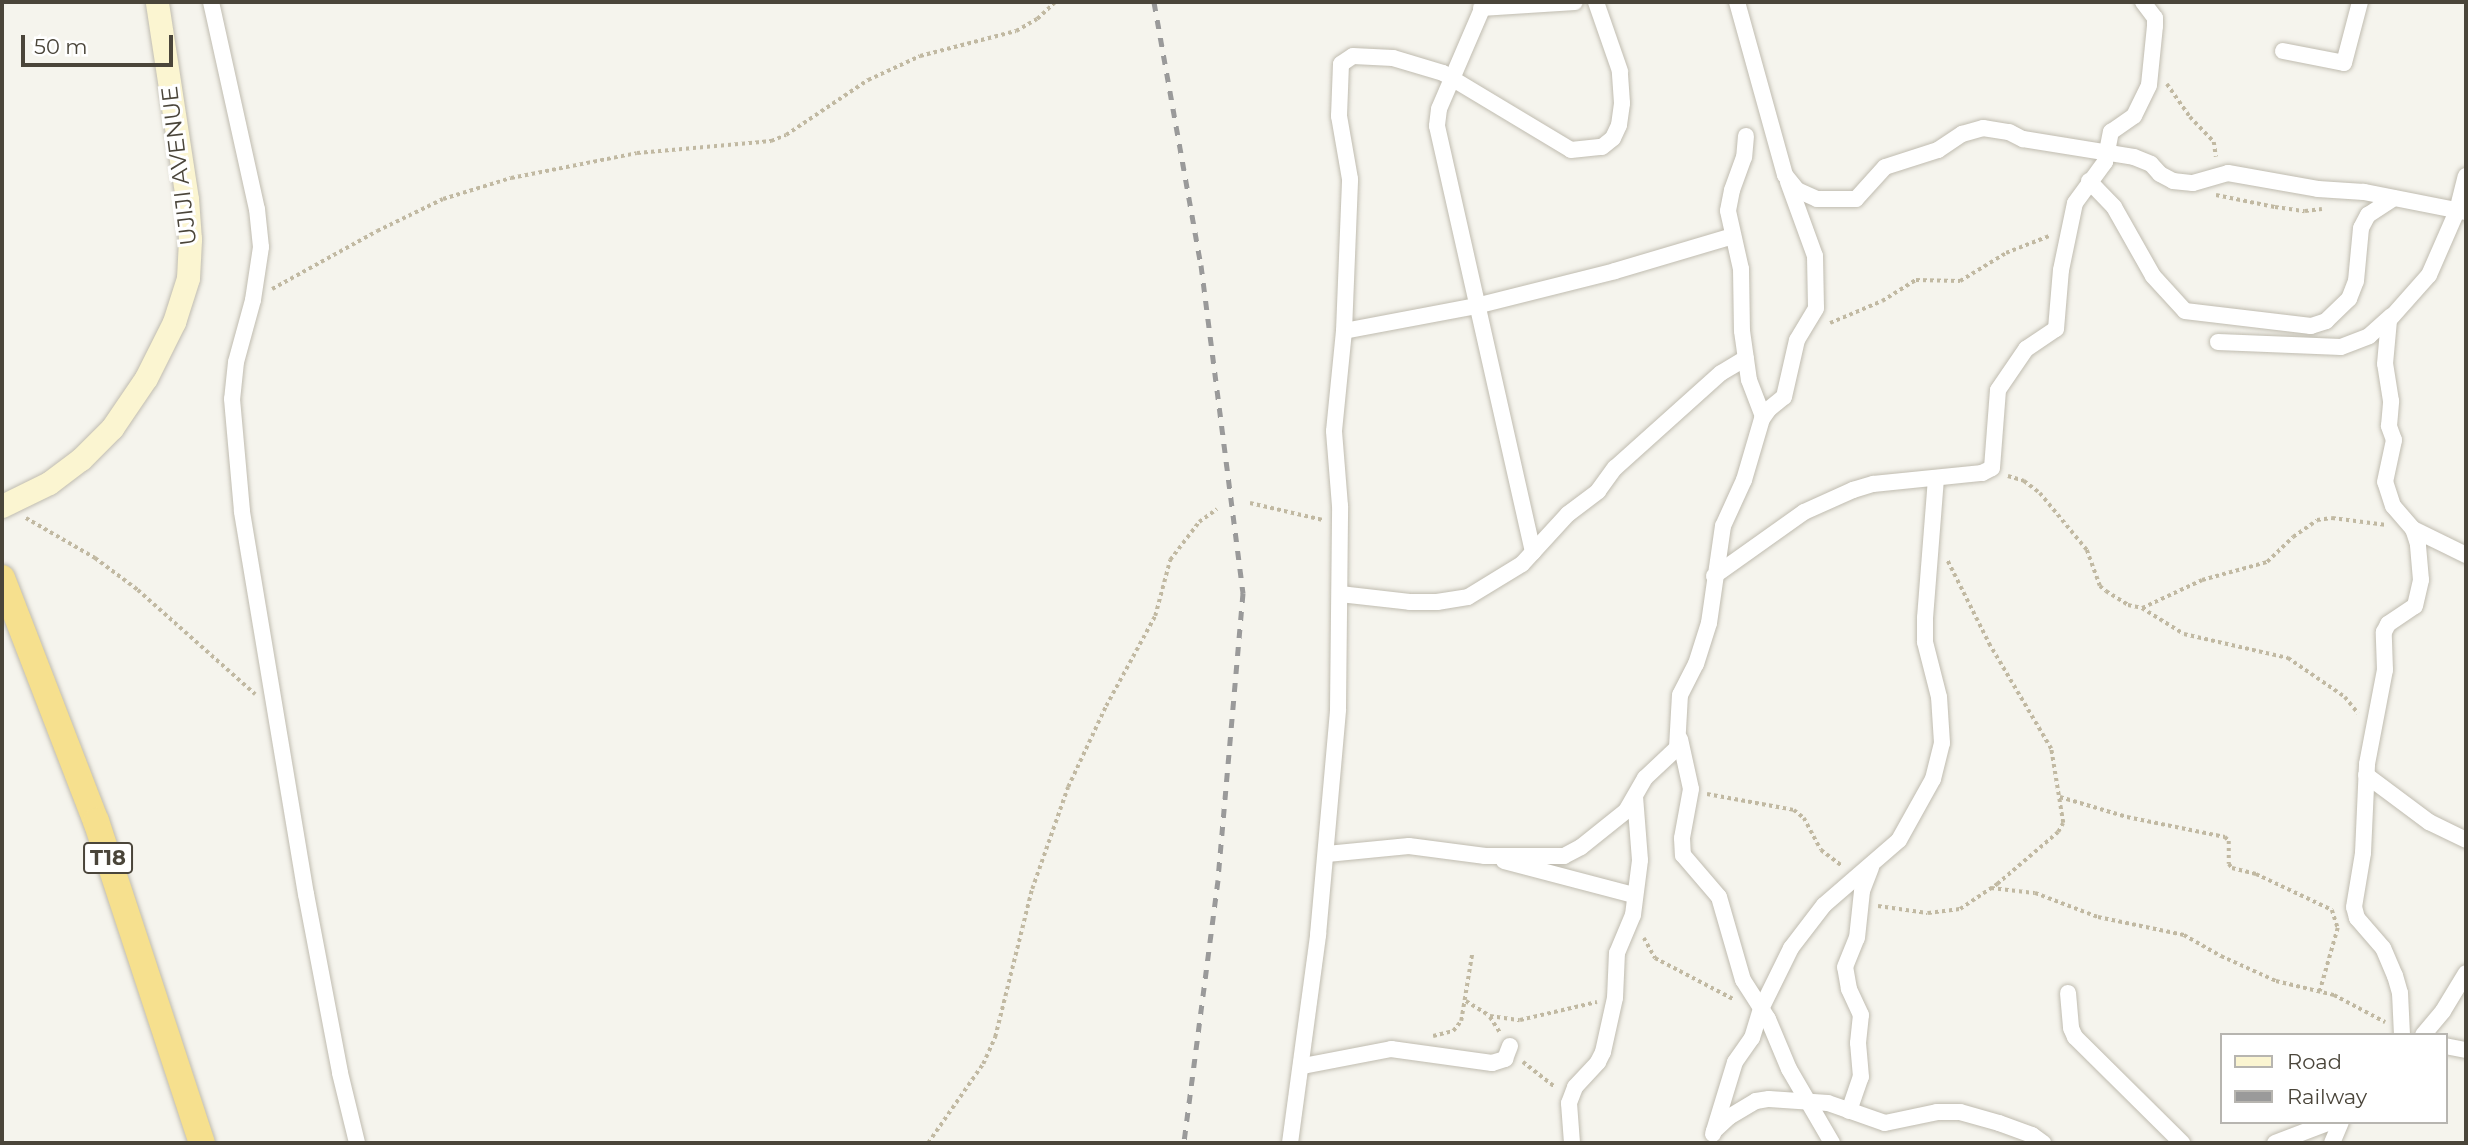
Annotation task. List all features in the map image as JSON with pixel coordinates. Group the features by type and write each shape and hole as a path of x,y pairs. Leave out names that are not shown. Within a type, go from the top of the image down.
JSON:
{"highway":[{"name":"T18","path":"2,578 96,821 202,1143"}],"main road":[{"name":"UJIJI AVENUE","path":"2,506 60,475 81,459 112,428 146,378 174,322 188,278 190,239 187,199 157,2"}],"street":[{"path":"211,2 257,209 261,247 253,300 236,362 232,399 233,439 273,710 340,1073 358,1143"},
{"path":"1533,552 1437,126 1439,110 1455,78 1483,5 1575,2"},
{"path":"1290,1143 1303,1066 1327,855 1338,709 1339,524 1334,430 1344,331 1350,178 1339,116 1341,64 1353,55 1392,58 1455,78 1572,150 1602,147 1613,138 1619,125 1622,103 1620,71 1597,2"},
{"path":"1737,2 1788,182 1815,256 1817,304 1797,340 1784,397 1763,416 1744,480 1723,526 1709,623 1696,664 1680,695 1680,739 1691,797 1682,838 1684,855 1719,897 1743,980 1761,1010 1789,1069 1832,1143"},
{"path":"1714,576 1804,512 1826,502 1873,484 1990,470 1993,464 1998,390 2026,349 2056,329 2061,270 2075,203 2105,162 2111,132 2136,113 2149,85 2155,18 2143,2"},
{"path":"2283,51 2344,63 2360,2"},
{"path":"1788,182 1817,199 1856,198 1885,167 1938,150 1962,134 1983,128 2010,132 2023,139 2106,151 2148,162 2172,181 2193,183 2228,173 2462,211"},
{"path":"1746,136 1744,157 1729,203 1741,269 1742,331 1746,359 1751,389 1763,416"},
{"path":"2218,342 2341,346 2369,337 2429,275 2462,211 2466,176"},
{"path":"2090,181 2114,207 2153,276 2185,311 2311,326 2326,321 2349,299 2356,281 2361,228 2368,215 2393,198"},
{"path":"1344,331 1476,306 1615,271 1733,236"},
{"path":"2391,316 2384,376 2391,401 2388,415 2394,440 2385,482 2393,506 2413,529 2418,544 2421,580 2415,606 2386,627 2385,670 2366,775 2363,853 2354,906 2357,918 2383,948 2395,976 2400,993 2402,1033"},
{"path":"1340,594 1410,602 1458,600 1509,572 1533,552 1568,514 1598,491 1615,468 1721,373 1746,359"},
{"path":"1710,1139 1735,1062 1752,1038 1761,1010 1791,948 1824,905 1899,840 1933,779 1941,755 1939,697 1925,642 1936,478"},
{"path":"2413,529 2466,555"},
{"path":"1485,856 1564,856 1616,821 1645,778 1677,748 1680,739"},
{"path":"2366,775 2429,822 2466,840"},
{"path":"1572,1143 1569,1105 1575,1087 1598,1062 1603,1052 1615,998 1617,953 1633,915 1640,860 1635,796"},
{"path":"1327,855 1409,846 1485,856 1634,895"},
{"path":"1849,1111 1861,1077 1858,1043 1861,1015 1849,989 1845,967 1857,938 1859,905 1866,871"},
{"path":"2425,1033 2443,1011 2466,973"},
{"path":"2067,993 2071,1028 2076,1037 2128,1086 2182,1143"},
{"path":"1303,1066 1391,1049 1492,1063 1505,1059 1510,1046"},
{"path":"2447,1046 2466,1050"},
{"path":"1710,1139 1720,1123 1756,1101 1769,1098 1828,1103 1885,1123 1937,1112 1960,1112 2000,1123 2032,1135 2043,1143"},
{"path":"2276,1143 2325,1124"},
{"path":"2332,1143 2341,1124"}],"path":[{"path":"253,300 377,231 443,199 511,178 638,153 771,141 786,135 868,80 920,56 1016,31 1037,19 1055,2"},
{"path":"2152,67 2190,117 2214,142 2216,177"},
{"path":"1828,323 1882,301 1916,280 1959,281 2006,253 2042,240 2070,223"},
{"path":"1990,470 2024,481 2040,493 2087,550 2100,586 2128,605 2142,608 2184,634 2294,661 2355,707 2371,744"},
{"path":"1250,503 1339,524"},
{"path":"2,506 95,558 138,590 273,710"},
{"path":"928,1143 983,1064 995,1037 1032,889 1068,787 1106,706 1155,616 1170,560 1199,522 1217,509"},
{"path":"2142,608 2202,580 2267,562 2292,537 2317,520 2332,518 2413,529"},
{"path":"1859,905 1945,913 1960,909 2062,829 2060,797 2047,741 1990,646 1951,564 1930,548"},
{"path":"1689,776 1700,790 1716,797 1794,810 1804,818 1821,850 1866,871"},
{"path":"2060,797 2126,817 2225,837 2229,841 2229,864 2232,868 2256,874 2332,910 2338,928 2320,990"},
{"path":"1991,887 2035,893 2098,917 2184,935 2221,956 2276,981 2320,990 2402,1033"},
{"path":"1633,915 1655,958 1707,987 1761,1010"},
{"path":"1430,1037 1458,1027 1466,1001 1472,954"},
{"path":"1490,1016 1525,1019 1615,998"},
{"path":"1466,1001 1490,1016 1525,1065 1553,1084 1569,1105"}],"railway":[{"path":"1154,2 1201,265 1243,593 1218,880 1184,1143"}]}
